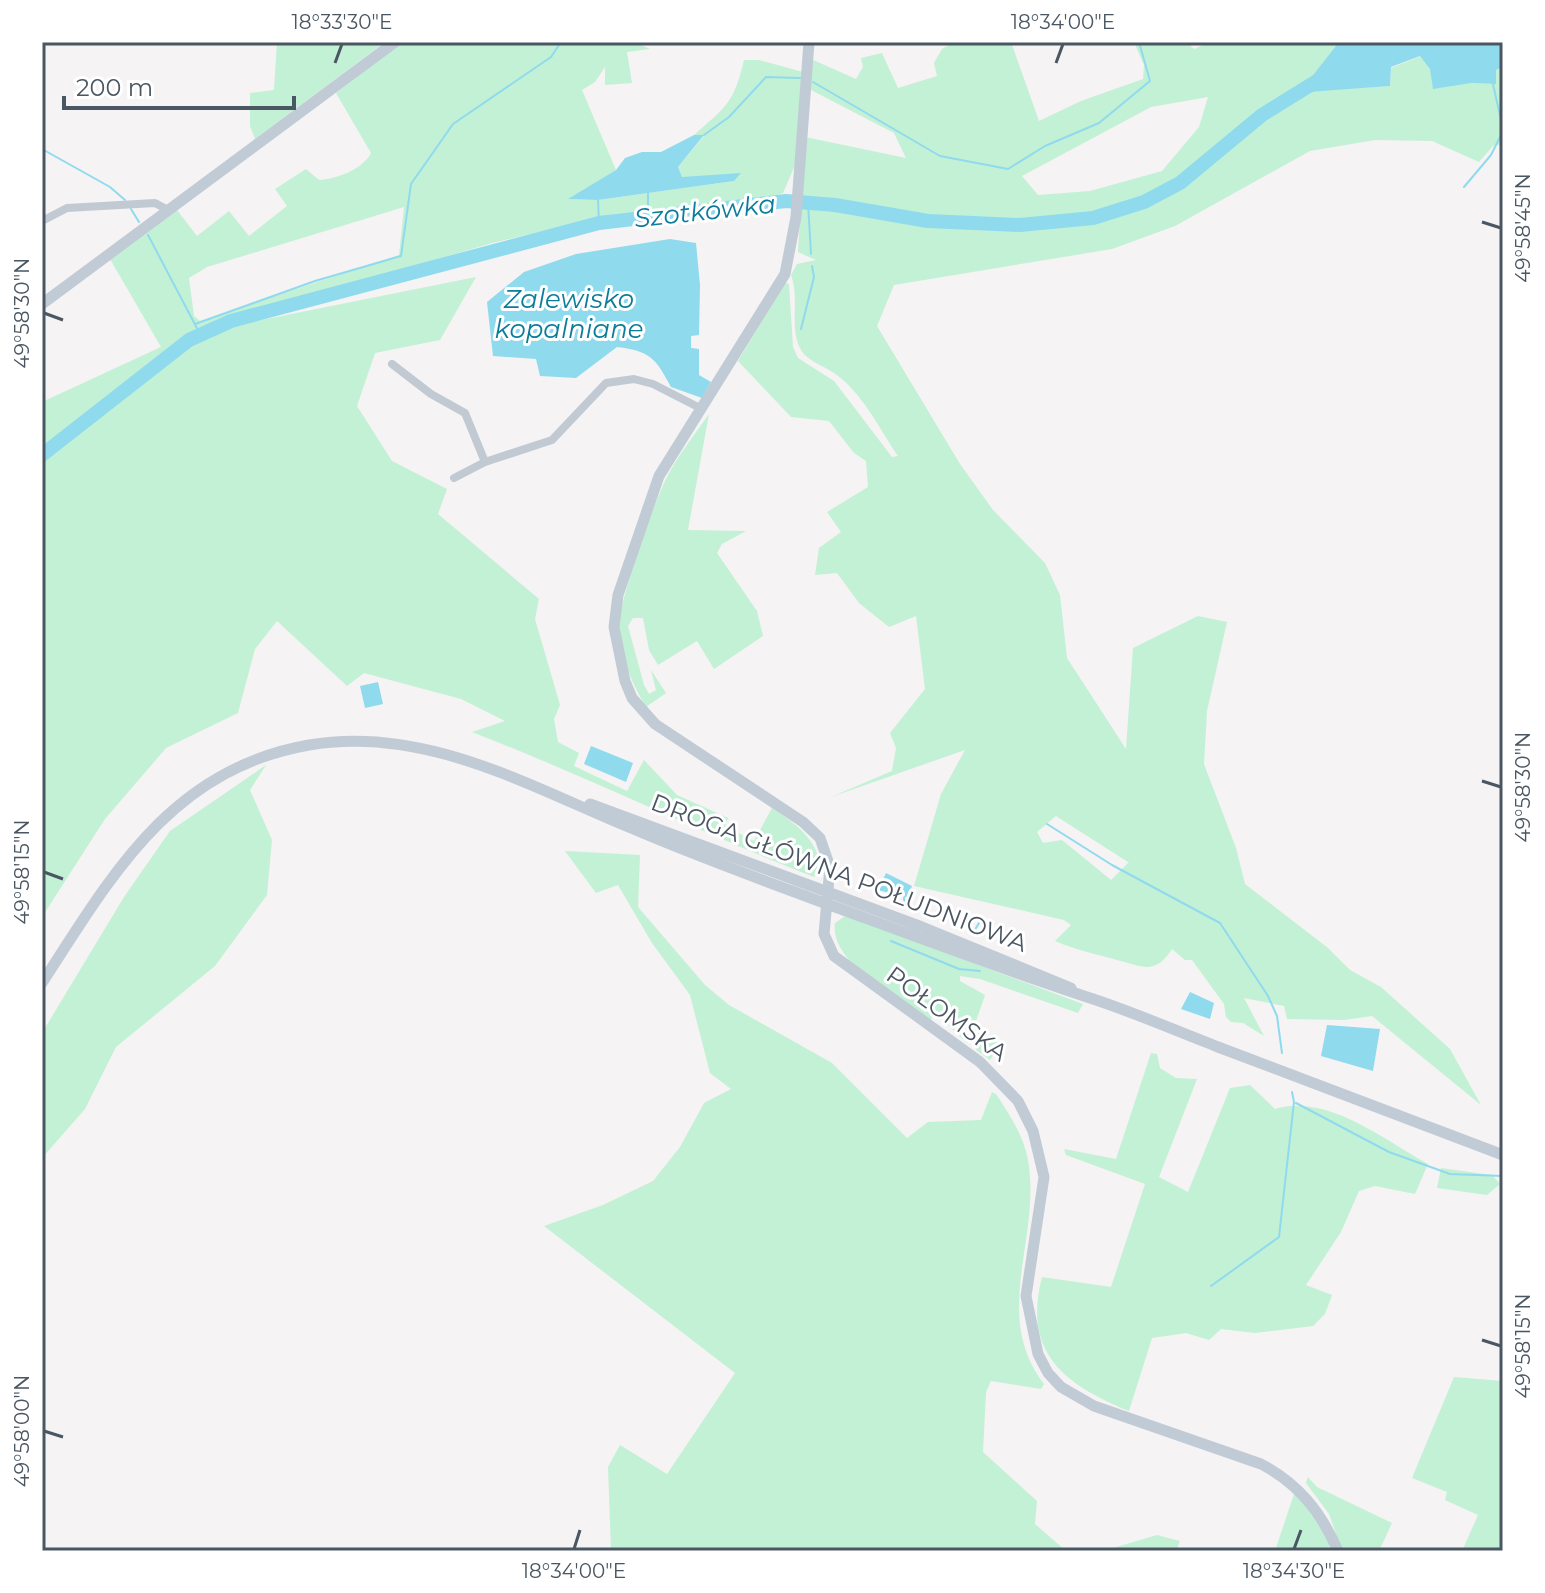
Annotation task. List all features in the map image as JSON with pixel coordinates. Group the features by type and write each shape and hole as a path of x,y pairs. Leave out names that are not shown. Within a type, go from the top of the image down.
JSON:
{"main road":[{"path":"42,304 163,206 395,42"},
{"name":"POŁOMSKA","path":"809,42 796,217 785,274 649,497 615,611 618,661 632,698 655,724 809,827 824,844 830,867 824,934 834,956 997,1075 1018,1101 1028,1121 1044,1177 1026,1296 1038,1354 1048,1373 1061,1387 1094,1406 1261,1464 1284,1476 1323,1518 1338,1551"},
{"name":"DROGA GŁÓWNA POŁUDNIOWA","path":"42,983 113,875 154,825 211,781 268,755 334,742 395,743 455,757 574,801 639,820 827,898 1019,965 1085,996 1503,1155"}],"street":[{"path":"42,221 62,209 163,206"},
{"path":"392,364 431,394 465,413 485,462"},
{"path":"454,478 485,462 552,440 606,383 634,379 653,384 702,409"}],"green space":[{"path":"277,42 385,42 255,139 250,126 250,93 274,90"},
{"path":"403,42 634,42 650,49 627,52 632,83 605,85 605,67 595,82 582,90 616,170 570,199 598,200 734,181 682,178 678,167 704,136 694,135 727,103 744,60 759,60 803,72 795,165 783,193 614,214 492,243 207,327 168,351 42,451 42,402 161,347 110,259 177,210 197,236 229,211 249,236 287,206 275,189 306,169 319,180 334,178 362,164 371,153 336,93","holes":["404,207 399,255 200,321 194,316 189,278 207,267"]},
{"path":"954,42 1011,42 1039,121 1081,101 1143,79 1144,65 1134,42 1192,42 1191,47 1195,49 1208,42 1339,42 1319,82 1309,91 1390,86 1391,68 1421,56 1437,73 1454,81 1496,84 1496,70 1503,67 1503,144 1493,146 1479,162 1432,141 1375,140 1310,151 1175,226 1112,249 894,285 877,326 960,464 993,510 1045,563 1060,595 1067,658 1126,749 1133,648 1198,616 1227,622 1207,711 1204,764 1236,848 1245,884 1328,948 1350,970 1381,987 1450,1049 1481,1105 1372,1016 1344,1020 1287,1019 1284,1006 1244,998 1264,1036 1243,1023 1231,1022 1226,1017 1224,1004 1192,960 1185,960 1172,949 1154,966 1134,965 1055,941 1071,925 1064,920 914,886 941,794 965,750 831,797 892,771 896,748 890,733 925,689 916,616 889,627 859,603 837,573 815,575 819,548 841,532 827,512 868,487 866,461 854,453 829,421 791,417 738,361 785,283 789,284 793,347 798,358 834,381 892,457 898,456 853,390 834,373 806,356 797,339 791,275 797,264 816,260 798,252 805,137 906,158 894,133 811,90 811,59 856,79 863,67 861,58 882,53 898,88 937,76 934,63 942,49","holes":["1208,97 1199,127 1162,171 1090,191 1038,195 1022,176 1151,107","1056,816 1128,862 1129,862 1111,880 1062,840 1043,843 1037,832"]},
{"path":"476,277 440,340 375,353 357,406 392,461 447,489 438,514 539,599 535,619 560,705 554,719 558,742 579,753 574,766 627,791 644,760 677,795 728,818 725,826 754,841 772,808 810,840 821,867 814,877 472,732 505,721 461,699 364,673 347,686 277,621 255,649 238,713 166,748 105,819 42,917 42,464 155,369 231,326"},
{"path":"709,414 688,530 746,531 722,544 717,553 757,611 763,636 714,669 697,641 658,665 649,650 643,618 633,618 628,626 644,685 649,694 656,690 651,670 666,693 646,707 624,658 619,626 621,613 662,487 677,459"},
{"path":"266,765 250,790 272,840 267,895 215,966 116,1047 85,1109 42,1158 42,1033 124,897 170,831"},
{"path":"565,851 640,855 638,907 705,985 729,1005 832,1063 907,1138 928,1122 981,1120 992,1092 996,1094 1017,1129 1029,1167 1028,1223 1019,1305 1021,1332 1029,1358 1044,1384 1041,1389 991,1381 986,1392 983,1452 1037,1501 1035,1524 1066,1551 611,1551 608,1467 620,1445 667,1474 735,1373 544,1226 603,1205 653,1181 680,1147 704,1103 731,1089 710,1073 690,995 652,943 618,885 596,893"},
{"path":"845,916 1083,1004 1078,1013 980,979 960,976 960,981 985,995 974,1027 1000,1044 990,1060 976,1050 978,1041 973,1039 967,1043 936,1014 930,1020 885,991 855,966 836,938 835,923"},
{"path":"1151,1053 1157,1054 1160,1068 1176,1078 1197,1079 1159,1177 1188,1192 1230,1088 1250,1085 1275,1109 1315,1107 1335,1113 1428,1164 1415,1194 1375,1186 1359,1191 1341,1232 1306,1285 1332,1295 1325,1314 1313,1326 1255,1333 1221,1329 1209,1340 1186,1333 1152,1338 1129,1411 1086,1390 1054,1363 1038,1327 1037,1304 1042,1277 1111,1287 1145,1184 1066,1155 1064,1149 1116,1159"},
{"path":"1441,1168 1492,1175 1500,1184 1487,1195 1437,1188"},
{"path":"1454,1377 1503,1381 1503,1551 1462,1551 1478,1515 1445,1500 1447,1492 1412,1478"},
{"path":"1308,1477 1317,1487 1392,1523 1379,1551 1342,1551 1329,1514 1306,1483"},
{"path":"1295,1491 1328,1539 1330,1551 1275,1551"},
{"path":"1157,1535 1180,1541 1176,1551 1103,1551"}],"water":[{"path":"1339,42 1503,42 1503,67 1496,70 1496,84 1471,83 1433,89 1430,69 1420,56 1391,67 1390,86 1308,92 1317,82 1307,83"},
{"path":"694,135 704,135 678,167 682,177 741,173 734,181 598,200 568,199 616,170 625,158 642,152 661,152"},
{"name":"Zalewisko kopalniane","path":"670,239 696,243 700,285 699,335 691,336 691,348 699,349 699,375 711,382 702,398 671,387 651,358 638,351 617,347 576,378 540,376 536,359 493,356 487,302 524,272 576,254"},
{"path":"378,682 383,704 365,708 360,686"},
{"path":"591,746 633,763 626,782 584,764"},
{"path":"886,873 912,886 908,898 878,890"},
{"path":"1190,992 1214,1003 1210,1019 1181,1009"},
{"path":"1327,1025 1380,1029 1373,1071 1321,1056"}],"waterway":[{"path":"195,324 315,281 401,256 411,184 453,124 551,57 561,42"},
{"path":"813,82 940,156 1008,169 1045,146 1099,123 1150,81 1139,42"},
{"name":"Szotkówka","path":"42,455 189,340 231,321 599,223 786,201 835,205 928,221 1020,225 1093,218 1144,202 1180,183 1262,115 1333,71"},
{"path":"704,135 729,117 766,77 800,78"},
{"path":"1493,84 1503,129"},
{"path":"1464,187 1491,155 1503,131"},
{"path":"42,149 110,187 125,200"},
{"path":"648,190 648,218"},
{"path":"598,200 599,223"},
{"path":"808,203 811,254"},
{"path":"131,209 139,222"},
{"path":"148,235 200,334"},
{"path":"801,329 814,277 812,266"},
{"path":"1047,824 1112,865 1220,923 1268,996 1277,1016 1282,1053"},
{"path":"904,898 905,907"},
{"path":"973,933 979,923"},
{"path":"891,941 959,969 980,971"},
{"path":"1211,1286 1279,1237 1294,1102 1292,1092"},
{"path":"1296,1103 1389,1152 1450,1174 1503,1176"}]}
